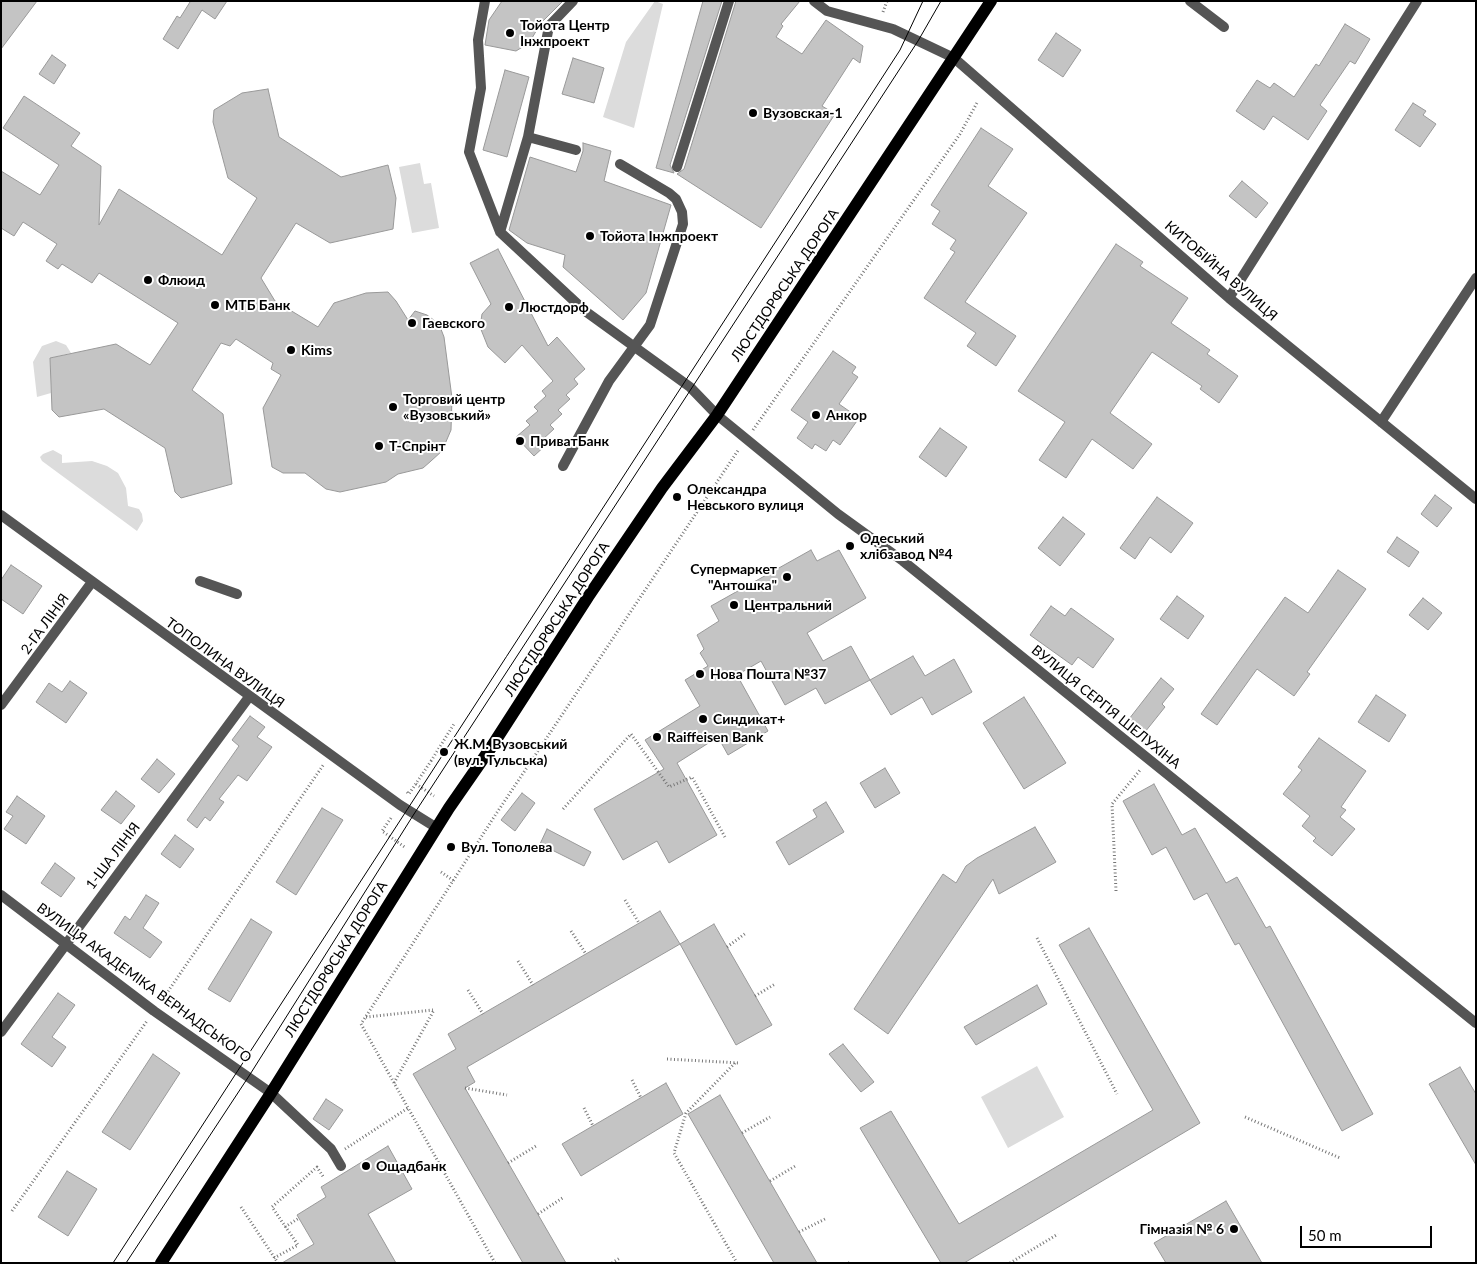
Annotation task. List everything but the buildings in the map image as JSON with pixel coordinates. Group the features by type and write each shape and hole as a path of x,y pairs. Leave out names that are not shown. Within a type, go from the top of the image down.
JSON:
{"main road":[{"name":"ЛЮСТДОРФСЬКА ДОРОГА","path":"161,1263 271,1092 436,828 662,488 717,415 991,1"}],"street":[{"path":"485,1 478,40 481,88 469,152 500,232"},
{"path":"500,232 528,137 549,26 573,1"},
{"path":"677,167 729,1"},
{"name":"КИТОБІЙНА ВУЛИЦЯ","path":"814,1 827,11 893,29 954,58 1229,298 1476,499"},
{"path":"1190,1 1224,27"},
{"path":"1229,298 1417,1"},
{"path":"528,137 576,150"},
{"path":"564,466 608,381 650,325 683,224 682,212 676,199 620,164"},
{"name":"ВУЛИЦЯ СЕРГІЯ ШЕЛУХІНА","path":"500,232 585,311 690,388 746,440 838,514 903,561 1476,1023"},
{"path":"1381,422 1476,278"},
{"name":"ТОПОЛИНА ВУЛИЦЯ","path":"1,515 330,755 436,828"},
{"path":"200,581 237,594"},
{"name":"2-ГА ЛІНІЯ","path":"1,705 92,582"},
{"name":"1-ША ЛІНІЯ","path":"1,1032 249,696"},
{"name":"ВУЛИЦЯ АКАДЕМІКА ВЕРНАДСЬКОГО","path":"1,895 154,1011 271,1092 331,1149 341,1166"}],"path":[{"path":"495,1263 361,1024 657,570 960,134 978,101"},
{"path":"403,790 409,794 454,724"},
{"path":"563,809 631,734 669,787 692,777 726,839"},
{"path":"12,1212 154,1011 330,755"},
{"path":"1116,891 1112,804 1149,759"},
{"path":"428,766 431,762"},
{"path":"416,784 434,796"},
{"path":"392,818 382,831 406,848"},
{"path":"441,872 454,881"},
{"path":"625,900 639,923"},
{"path":"571,931 586,954"},
{"path":"727,947 746,934"},
{"path":"1037,938 1117,1094"},
{"path":"518,961 533,985"},
{"path":"755,996 775,984"},
{"path":"468,990 483,1014"},
{"path":"366,1017 434,1010 394,1083"},
{"path":"666,1059 740,1063"},
{"path":"735,1063 686,1113 674,1153 737,1263"},
{"path":"632,1080 641,1098"},
{"path":"465,1088 507,1095"},
{"path":"274,1258 298,1245 272,1207 317,1167 408,1108"},
{"path":"584,1108 593,1126"},
{"path":"742,1133 770,1117"},
{"path":"1245,1117 1340,1158"},
{"path":"508,1163 536,1146"},
{"path":"770,1181 797,1165"},
{"path":"317,1167 324,1178"},
{"path":"538,1214 564,1197"},
{"path":"241,1207 278,1263"},
{"path":"286,1227 299,1218"},
{"path":"799,1232 827,1218"},
{"path":"1010,1263 1058,1234"},
{"path":"612,1263 620,1258"}],"shaded area":[{"path":"655,1 663,4 634,128 603,117 626,42"},
{"path":"420,163 424,184 431,183 439,228 412,233 399,167"},
{"path":"56,341 66,345 71,353 50,358 51,393 37,397 33,362 42,346"},
{"path":"53,450 62,455 62,463 92,461 107,466 118,473 126,488 128,506 139,509 142,514 143,521 137,531 42,461 40,457 43,454"},
{"path":"1037,1066 1064,1117 1008,1148 981,1097"}],"tram line":[{"path":"113,1263 900,50 923,1"},
{"path":"126,1263 249,1076 414,814 918,41 941,1"}],"place":[{"name":"Тойота Центр Інжпроект","path":"510,33"},
{"name":"Вузовская-1","path":"753,113"},
{"name":"Тойота Інжпроект","path":"590,236"},
{"name":"Флюид","path":"148,280"},
{"name":"МТБ Банк","path":"215,305"},
{"name":"Люстдорф","path":"509,307"},
{"name":"Гаевского","path":"412,323"},
{"name":"Kims","path":"291,350"},
{"name":"Торговий центр «Вузовський»","path":"393,407"},
{"name":"Анкор","path":"816,415"},
{"name":"ПриватБанк","path":"520,441"},
{"name":"Т-Спрінт","path":"379,446"},
{"name":"Олександра Невського вулиця","path":"677,497"},
{"name":"Одеський хлібзавод №4","path":"850,546"},
{"name":"Супермаркет \"Антошка\"","path":"787,577"},
{"name":"Центральний","path":"734,605"},
{"name":"Нова Пошта №37","path":"700,674"},
{"name":"Синдикат+","path":"703,719"},
{"name":"Raiffeisen Bank","path":"657,737"},
{"name":"Ж.М. Вузовський (вул. Тульська)","path":"444,752"},
{"name":"Вул. Тополева","path":"451,847"},
{"name":"Ощадбанк","path":"366,1166"},
{"name":"Гімназія № 6","path":"1234,1229"}]}
